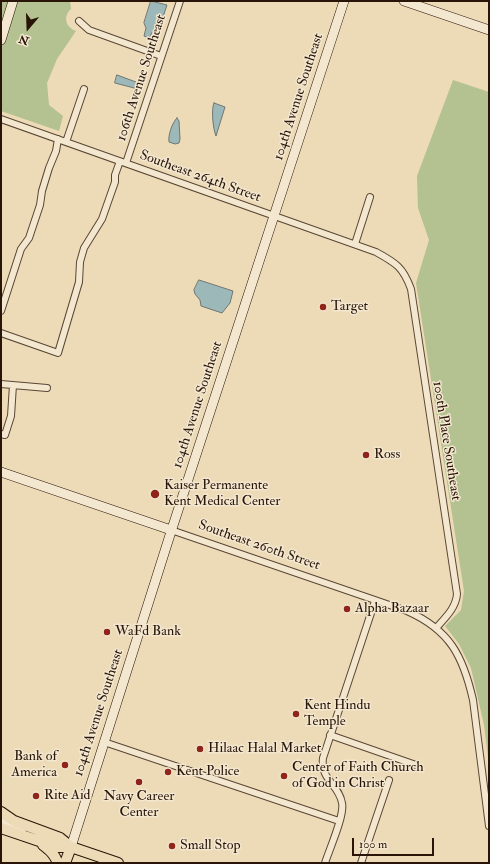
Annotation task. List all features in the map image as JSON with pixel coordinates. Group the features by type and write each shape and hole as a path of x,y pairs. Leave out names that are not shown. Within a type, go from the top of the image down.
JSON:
{"main road":[{"path":"1,812 36,835 50,849 58,863"},
{"path":"1,828 60,838 71,847 118,863"},
{"name":"104th Avenue Southeast","path":"65,863 71,847"}],"street":[{"path":"1,40 13,1"},
{"name":"106th Avenue Southeast","path":"1,333 58,353 79,282 80,262 84,248 102,219 114,182 114,175 123,162 180,1"},
{"name":"104th Avenue Southeast","path":"71,847 172,530 344,1"},
{"path":"404,1 489,30"},
{"path":"79,21 89,30 161,56"},
{"path":"66,142 84,89"},
{"name":"Southeast 264th Street","path":"1,119 355,244 389,259"},
{"path":"1,311 21,249 29,238 40,204 42,191 49,168 56,151 58,139"},
{"path":"355,244 370,197"},
{"name":"100th Place Southeast","path":"389,259 399,267 411,289 457,594 457,600 453,607 436,628"},
{"path":"1,384 47,388"},
{"path":"1,434 5,435 10,422 14,385"},
{"name":"Southeast 260th Street","path":"1,472 420,617 436,628 446,636 455,648 469,680 473,700 489,826"},
{"path":"325,863 339,821 342,801 336,789 325,776 322,768 323,754 375,601"},
{"path":"330,735 416,765"},
{"path":"104,742 339,821"},
{"path":"361,863 389,780"},
{"path":"1,822 36,835"}],"green space":[{"path":"1,1 70,1 71,9 68,12 66,21 69,27 76,31 57,59 47,83 49,105 63,116 59,131 1,111"},
{"path":"453,80 489,92 489,765 484,725 471,668 459,644 445,626 461,610 464,591 416,283 429,240 418,208 417,176"}],"water":[{"path":"151,1 167,5 158,32 153,31 149,38 144,36 146,28 144,23"},
{"path":"117,75 136,82 138,84 137,88 115,83"},
{"path":"214,103 225,107 216,136 213,119"},
{"path":"177,118 179,121 180,139 179,143 175,144 169,142 169,139 172,126"},
{"path":"199,280 233,291 230,303 222,313 201,306 200,300 195,294 194,290"}],"place":[{"name":"Target","path":"323,307"},
{"name":"Ross","path":"366,455"},
{"name":"Kaiser Permanente Kent Medical Center","path":"155,494"},
{"name":"Alpha Bazaar","path":"347,609"},
{"name":"WaFd Bank","path":"107,632"},
{"name":"Kent Hindu Temple","path":"296,714"},
{"name":"Hilaac Halal Market","path":"200,749"},
{"name":"Bank of America","path":"65,765"},
{"name":"Kent Police","path":"168,772"},
{"name":"Center of Faith Church of God in Christ","path":"284,776"},
{"name":"Navy Career Center","path":"139,782"},
{"name":"Rite Aid","path":"36,796"},
{"name":"Small Stop","path":"172,846"}]}
